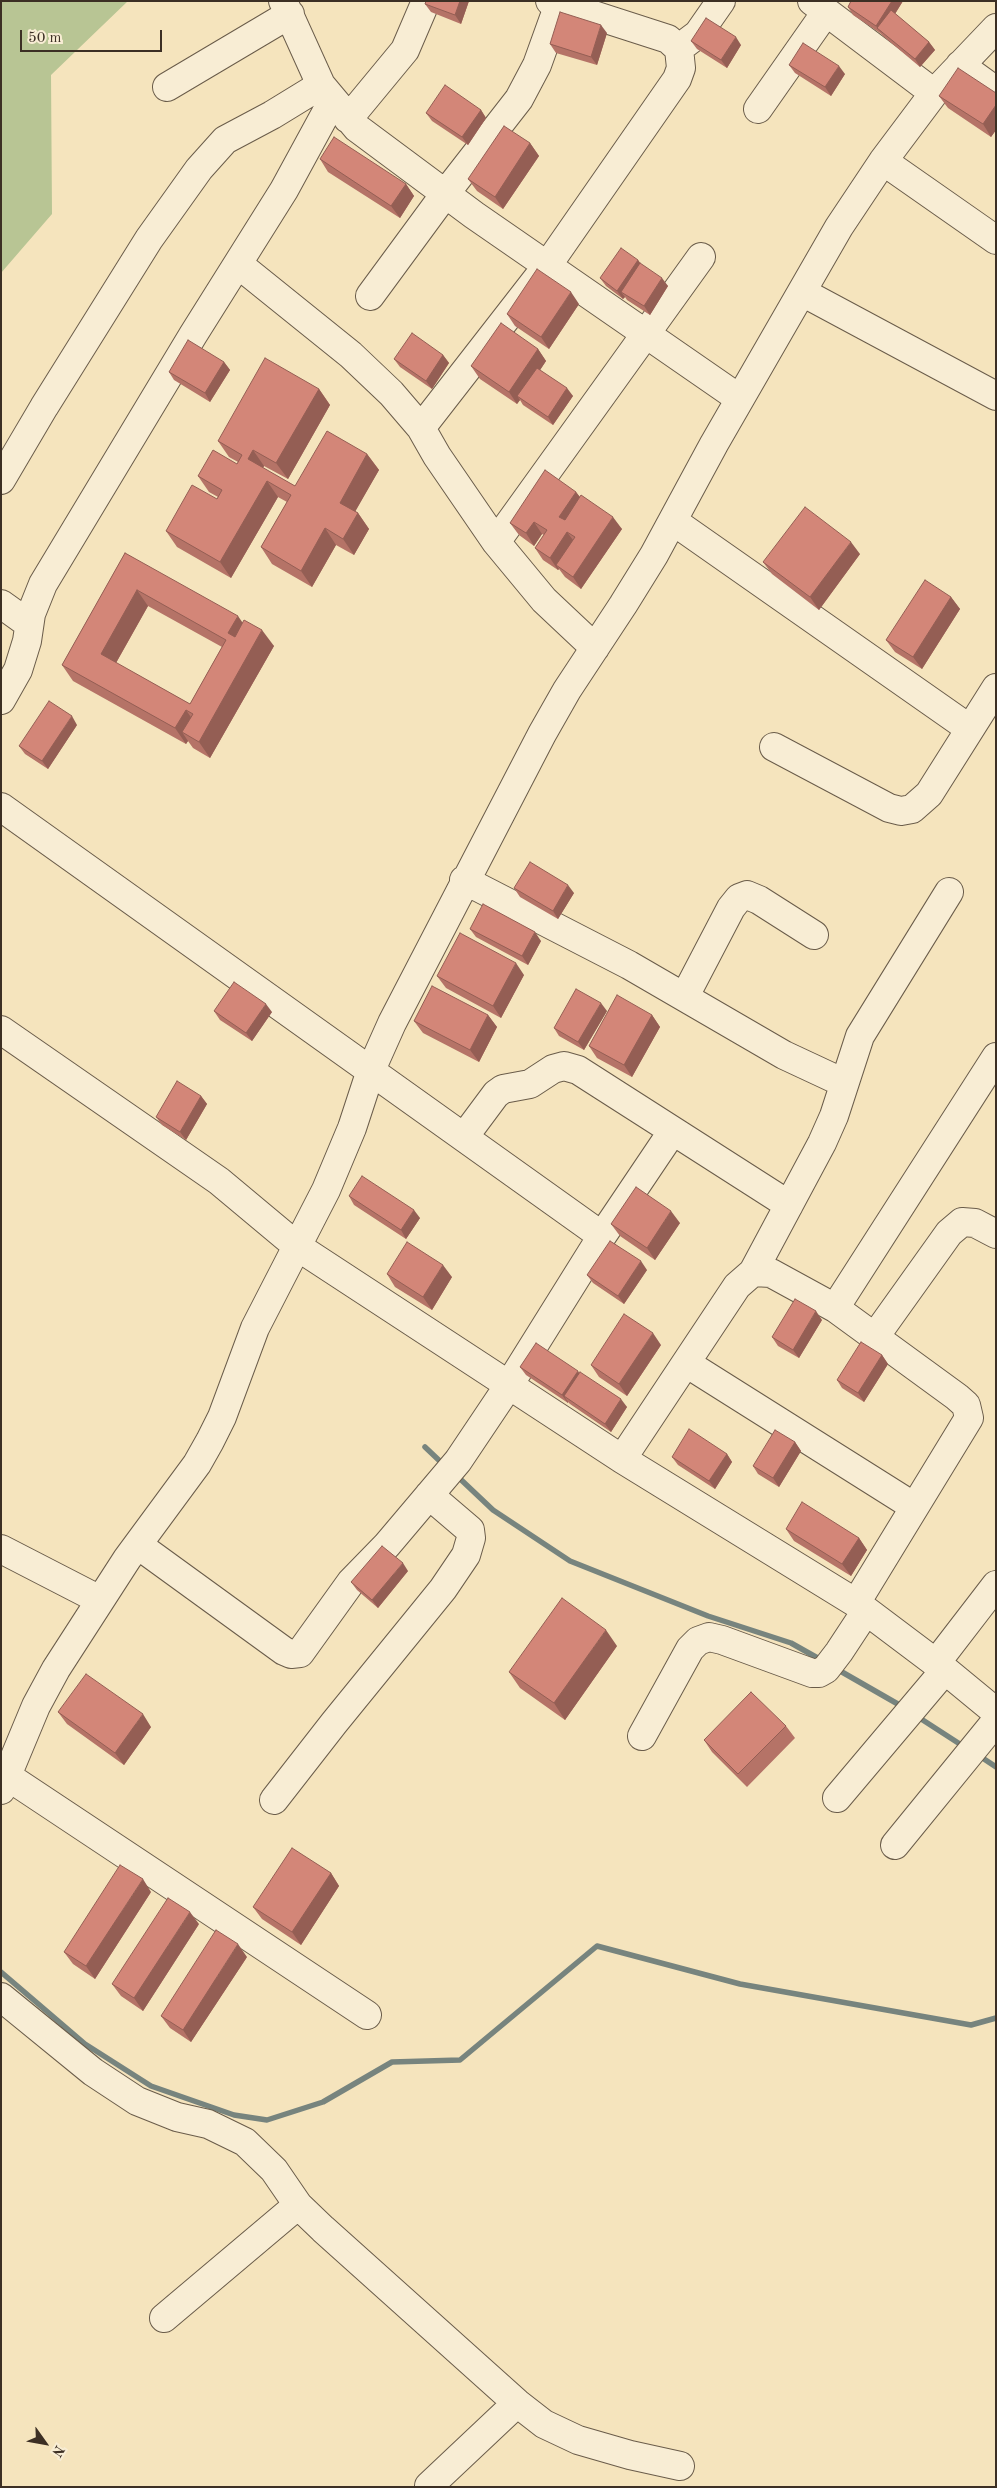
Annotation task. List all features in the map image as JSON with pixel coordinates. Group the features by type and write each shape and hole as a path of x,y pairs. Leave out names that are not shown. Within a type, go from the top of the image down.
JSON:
{"street":[{"path":"1,480 148,239 198,169 225,140 334,101 405,50 426,1"},
{"path":"679,49 698,34 722,1"},
{"path":"370,296 445,194 519,99 537,65 554,3 660,36 674,43 679,49 682,62 677,79 547,266 421,428"},
{"path":"758,109 819,7 934,93"},
{"path":"167,87 287,8 334,101 371,140 547,266 740,399"},
{"path":"367,2015 4,1783 40,1699 100,1600 198,1464 210,1441 222,1417 255,1328 298,1247 341,1154 371,1070 392,1023 464,880 566,690 624,605 839,227 883,161 934,93 996,28"},
{"path":"960,65 996,91"},
{"path":"1,700 18,670 25,648 35,600 56,561 284,190 334,101"},
{"path":"883,161 996,240"},
{"path":"496,542 701,257"},
{"path":"238,264 351,355 392,393 421,428 437,456 496,542 544,600 595,648"},
{"path":"802,292 996,396"},
{"path":"672,521 970,729"},
{"path":"1,604 29,624"},
{"path":"774,747 889,808 901,811 912,809 929,794 996,688"},
{"path":"1,807 602,1236"},
{"path":"464,880 685,996 784,1055 844,1083"},
{"path":"622,1459 737,1286 753,1272 822,1143 860,1036 949,892"},
{"path":"685,996 731,908 739,898 747,895 759,900 814,935"},
{"path":"1,1030 219,1181 298,1247 622,1459 861,1607 940,1666 992,1723 967,1757 895,1845"},
{"path":"836,1308 995,1062"},
{"path":"464,1137 496,1094 503,1089 530,1084 552,1069 564,1066 578,1070 788,1205"},
{"path":"138,1545 284,1651 296,1655 308,1645 350,1582 387,1545 443,1479 509,1385 602,1236 672,1132"},
{"path":"874,1338 949,1233 962,1222 975,1223 996,1234"},
{"path":"642,1736 690,1649 698,1641 709,1637 722,1640 812,1673 819,1673 833,1661 913,1506 960,1436 969,1418 966,1405 836,1308 771,1273 753,1272"},
{"path":"686,1363 913,1506"},
{"path":"274,1800 443,1589 466,1555 471,1538 470,1530 443,1479"},
{"path":"1,1549 100,1600"},
{"path":"837,1798 919,1700 996,1585"},
{"path":"1,1998 93,2072 137,2102 177,2117 208,2124 245,2142 274,2170 298,2204 517,2404 544,2424 578,2440 630,2455 680,2466"},
{"path":"164,2318 298,2204"},
{"path":"429,2486 517,2404"}],"green space":[{"path":"1,1 128,1 51,75 52,214 1,273"}],"building":[{"path":"426,1 460,1 455,15 425,4"},
{"path":"851,1 892,1 876,26 848,7"},
{"path":"891,10 929,42 915,59 877,28"},
{"path":"560,12 601,25 591,57 550,44"},
{"path":"706,18 736,37 721,60 691,41"},
{"path":"803,43 839,66 825,87 789,65"},
{"path":"958,68 996,93 996,105 983,124 939,96"},
{"path":"445,85 481,110 462,137 426,113"},
{"path":"504,126 530,143 495,197 468,179"},
{"path":"334,137 406,184 391,206 320,159"},
{"path":"621,248 638,260 617,291 600,278"},
{"path":"640,263 662,278 644,306 621,292"},
{"path":"537,269 571,292 541,337 507,314"},
{"path":"501,323 538,349 509,392 471,366"},
{"path":"412,333 443,355 426,381 394,359"},
{"path":"188,340 224,362 205,393 169,372"},
{"path":"265,358 319,389 276,463 253,450 248,459 295,486 327,431 367,454 340,503 358,513 343,539 325,528 301,571 261,547 291,495 267,481 220,562 166,531 192,485 217,499 222,490 198,476 213,450 237,464 242,455 218,441"},
{"path":"537,368 567,388 548,417 517,396"},
{"path":"545,470 576,492 559,517 565,520 581,495 613,517 573,577 556,565 575,537 567,532 550,558 535,548 547,530 534,522 526,533 510,523"},
{"path":"805,507 851,542 810,597 763,562"},
{"path":"125,553 238,616 228,633 235,637 244,620 262,630 199,742 182,732 193,714 186,710 175,728 62,665","holes":["137,590 226,640 190,704 101,654"]},
{"path":"925,580 951,597 913,657 886,640"},
{"path":"49,701 72,716 42,761 19,746"},
{"path":"530,862 568,885 553,911 514,888"},
{"path":"483,904 535,932 522,956 470,929"},
{"path":"460,933 516,963 493,1006 437,976"},
{"path":"234,982 266,1004 246,1033 214,1011"},
{"path":"432,986 488,1015 470,1050 414,1021"},
{"path":"576,989 601,1003 578,1042 554,1028"},
{"path":"617,995 652,1015 624,1065 589,1046"},
{"path":"177,1081 201,1096 180,1132 156,1117"},
{"path":"362,1176 414,1210 401,1230 349,1196"},
{"path":"636,1187 671,1211 647,1248 611,1224"},
{"path":"610,1241 641,1261 618,1296 587,1275"},
{"path":"407,1242 443,1265 423,1297 387,1274"},
{"path":"795,1299 816,1311 793,1350 772,1337"},
{"path":"624,1314 653,1333 619,1384 591,1365"},
{"path":"861,1342 882,1355 858,1393 837,1380"},
{"path":"536,1343 578,1371 562,1395 520,1367"},
{"path":"580,1372 621,1399 605,1424 564,1396"},
{"path":"689,1429 727,1454 709,1481 672,1457"},
{"path":"775,1430 795,1442 773,1478 753,1466"},
{"path":"802,1502 859,1538 842,1564 786,1529"},
{"path":"382,1546 403,1563 372,1600 351,1582"},
{"path":"562,1598 606,1630 554,1703 509,1672"},
{"path":"86,1674 143,1714 115,1753 58,1712"},
{"path":"751,1692 786,1726 738,1774 704,1740"},
{"path":"292,1848 331,1873 292,1932 253,1907"},
{"path":"120,1865 143,1879 86,1966 64,1952"},
{"path":"168,1898 190,1912 134,1998 112,1984"},
{"path":"216,1930 238,1944 183,2030 161,2016"}],"waterway":[{"path":"425,1447 445,1466"},
{"path":"456,1475 493,1510 570,1561 708,1616 791,1643 823,1661"},
{"path":"835,1668 903,1707"},
{"path":"915,1715 966,1748"},
{"path":"978,1755 996,1767"},
{"path":"1,1972 85,2044 151,2086 234,2115 267,2120 323,2102 392,2062 460,2060 597,1946 740,1984 971,2025 996,2018"}]}
